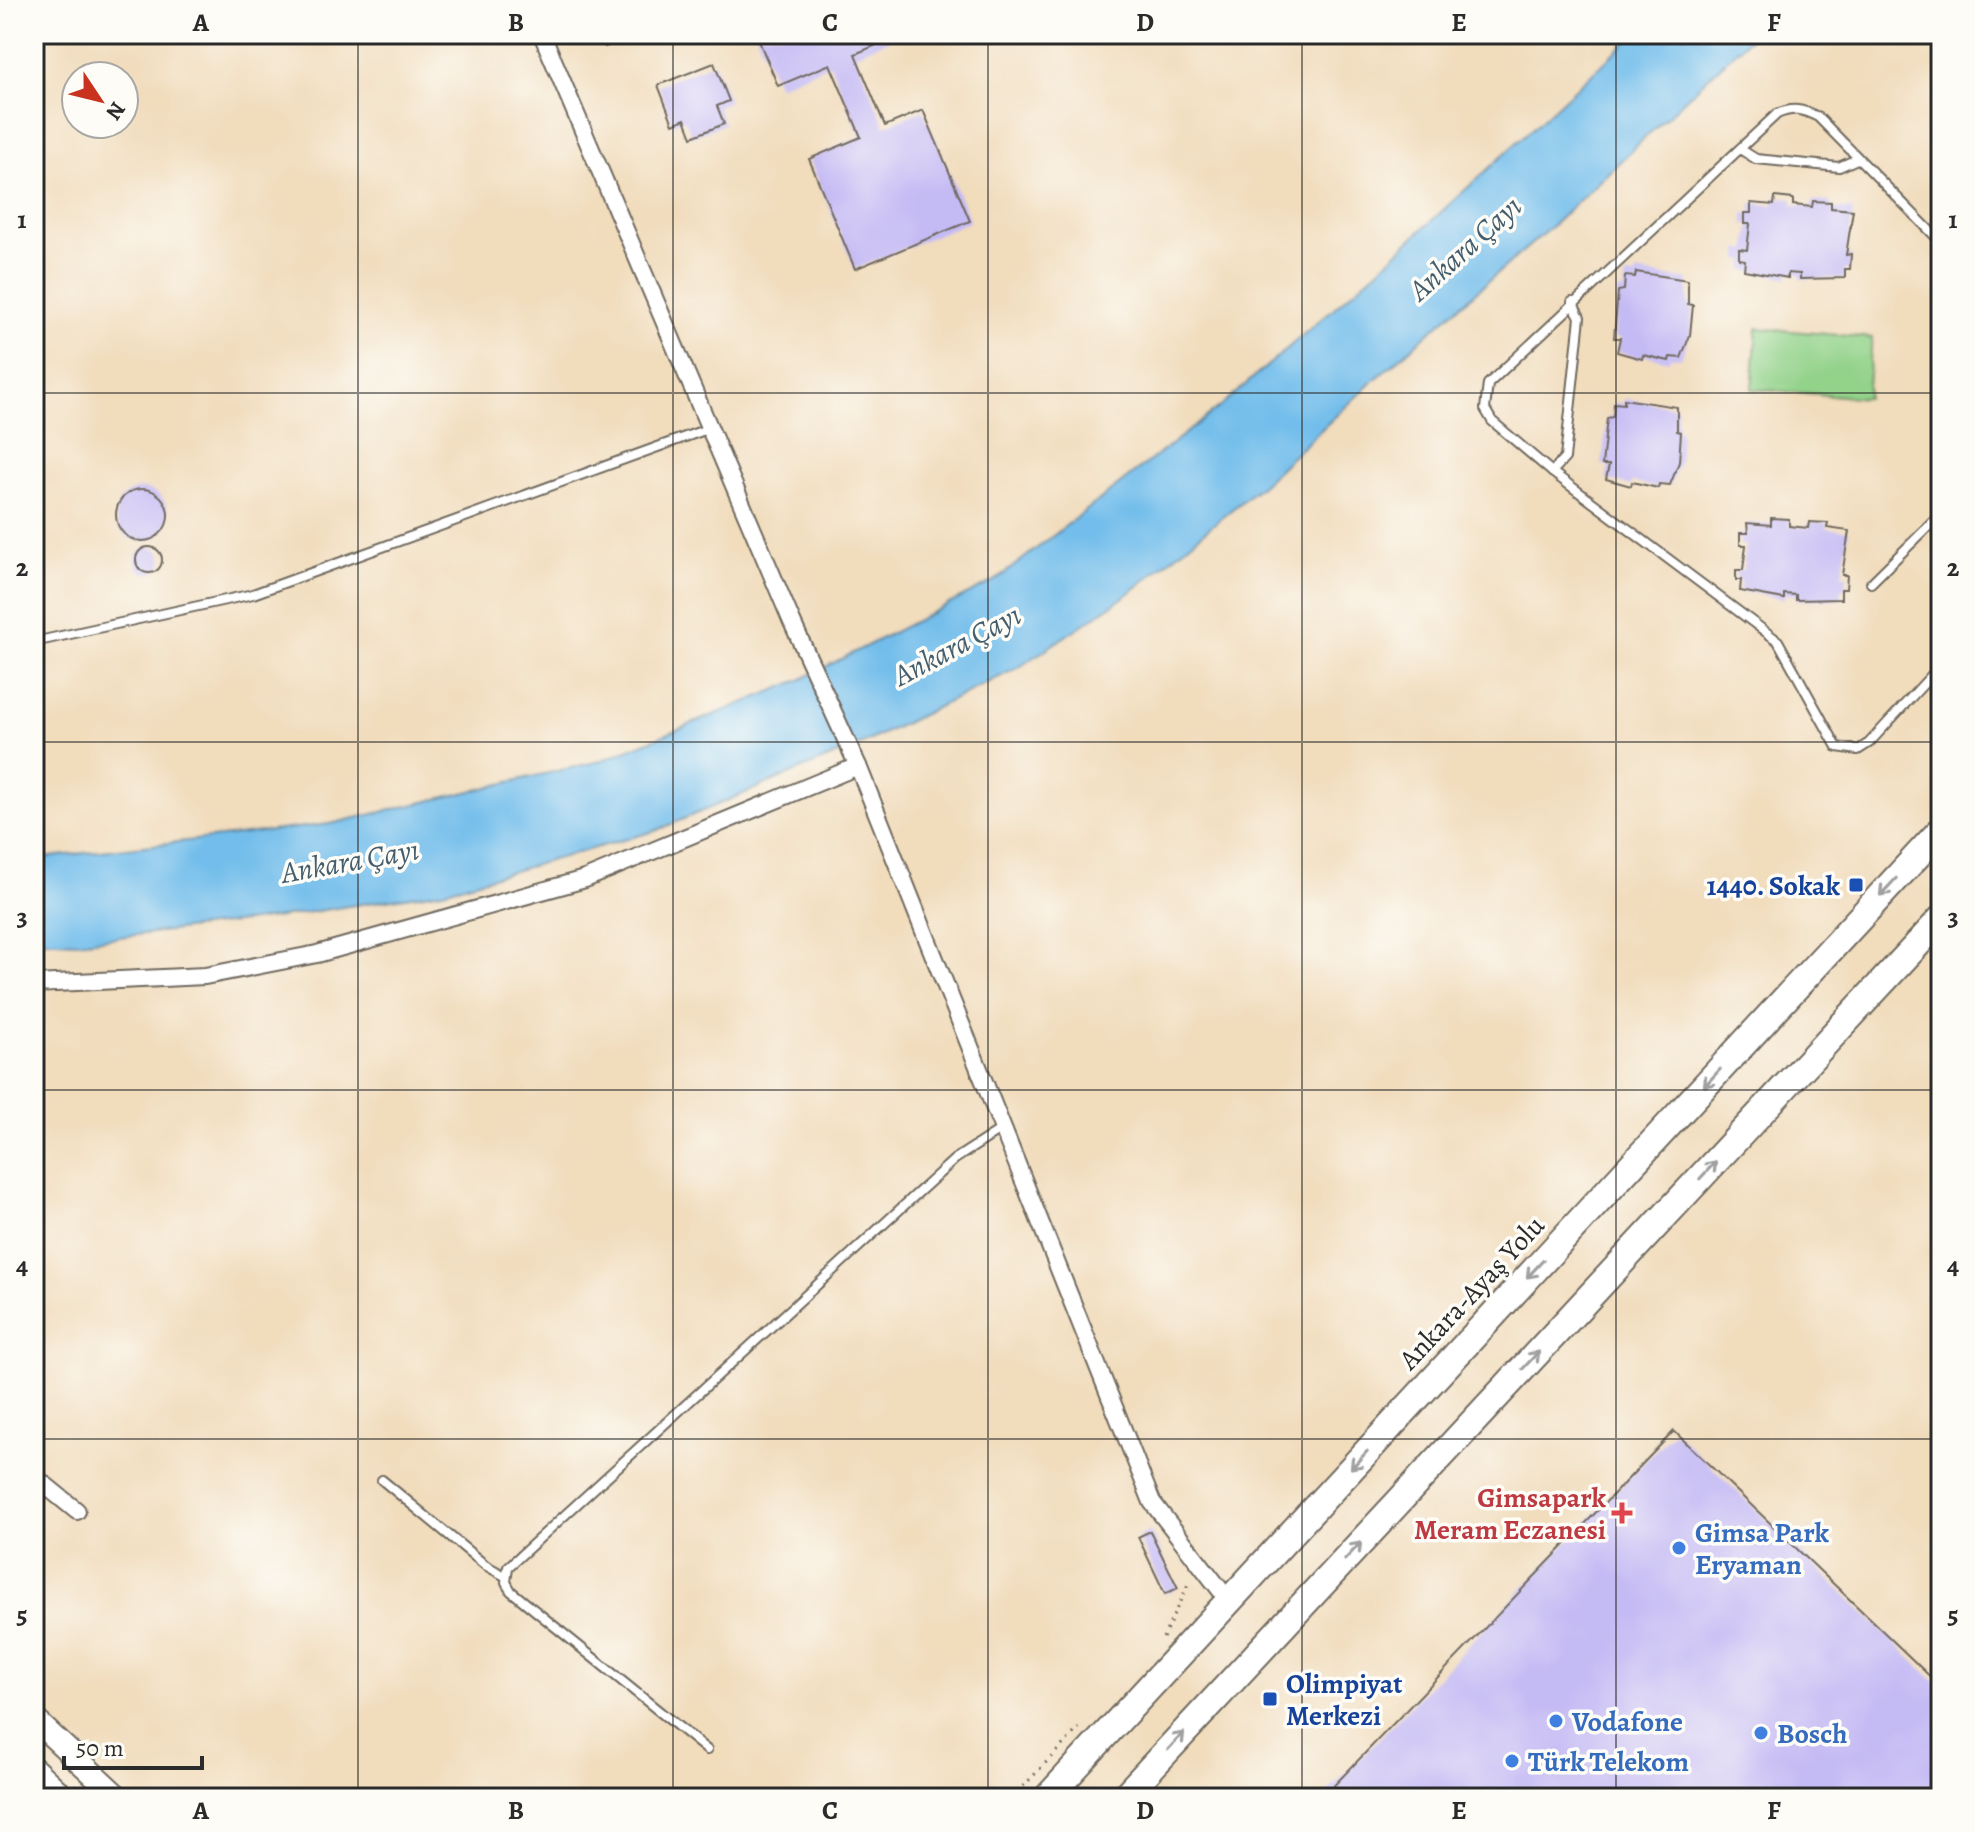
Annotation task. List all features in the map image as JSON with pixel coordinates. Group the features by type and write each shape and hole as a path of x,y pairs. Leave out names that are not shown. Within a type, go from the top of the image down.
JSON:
{"highway":[{"name":"Ankara-Ayaş Yolu","path":"1047,1798 1941,830"},
{"path":"1123,1798 1941,919"}],"main road":[{"path":"34,1719 119,1798"},
{"path":"34,1769 65,1798"}],"street":[{"path":"542,34 792,622 858,766 1152,1502 1229,1601"},
{"path":"34,984 205,976 317,954 585,879 858,766"},
{"path":"34,1476 77,1511"}],"lane":[{"path":"1941,242 1818,117 1803,109 1789,108 1777,114 1572,302 1488,384 1484,396 1485,409 1492,421 1552,472 1778,641 1837,747 1858,750 1869,743 1941,665"},
{"path":"1740,149 1756,159 1839,167 1857,159"},
{"path":"1552,472 1565,458 1580,317 1572,302"},
{"path":"34,642 253,594 711,428"},
{"path":"1871,583 1941,514"},
{"path":"707,1750 511,1591 505,1576 511,1563 955,1159 1003,1128"},
{"path":"382,1480 492,1571 505,1576"}],"path":[{"path":"1154,1648 1173,1620 1198,1562"},
{"path":"1012,1798 1082,1725"}],"green space":[{"path":"1757,328 1872,338 1867,398 1752,389"}],"water":[{"name":"Ankara Çayı","path":"1635,34 1754,34 1552,226 1371,383 1264,483 1127,595 1018,668 862,744 655,831 443,891 261,920 77,942 34,940 34,859 330,824 600,761 800,680 996,580 1222,405 1379,269"}],"building":[{"path":"600,34 639,34 605,47"},
{"path":"756,34 891,34 893,38 855,54 885,126 923,110 970,221 855,269 809,159 861,137 830,64 778,86"},
{"path":"714,63 729,101 717,106 724,124 692,137 685,119 673,124 658,85"},
{"path":"1775,197 1793,199 1793,205 1812,207 1813,201 1831,202 1831,208 1853,210 1846,255 1851,254 1850,269 1845,269 1845,278 1800,279 1800,274 1788,273 1788,278 1744,270 1745,260 1739,259 1739,249 1747,250 1750,224 1744,224 1744,213 1751,213 1751,203 1774,205"},
{"path":"1636,272 1688,280 1688,304 1693,305 1690,335 1681,358 1670,357 1669,361 1643,355 1642,359 1617,352 1620,338 1614,338 1618,291 1624,290 1625,276 1635,277"},
{"path":"1941,377 1941,427 1935,426"},
{"path":"1624,399 1677,407 1677,431 1681,432 1679,462 1670,485 1659,484 1658,488 1632,482 1631,486 1606,479 1609,465 1602,465 1607,418 1613,417 1614,403 1624,404"},
{"path":"142,489 160,497 168,515 160,533 142,541 124,533 116,515 124,497"},
{"path":"1771,518 1789,519 1789,526 1808,528 1809,522 1828,523 1827,528 1849,531 1842,575 1847,575 1846,589 1841,589 1841,599 1796,600 1796,595 1784,594 1784,599 1740,591 1741,580 1736,580 1736,570 1743,570 1746,545 1740,545 1740,533 1748,533 1747,523 1771,525"},
{"path":"149,547 158,551 162,560 158,569 149,573 140,569 136,560 140,551"},
{"name":"Gimsa Park Eryaman","path":"1674,1431 1941,1687 1941,1798 1322,1798"},
{"path":"1150,1531 1178,1588 1165,1594 1138,1537"}],"place":[{"name":"1440. Sokak","path":"1856,885"},
{"name":"Gimsapark Meram Eczanesi","path":"1622,1513"},
{"name":"Gimsa Park Eryaman","path":"1679,1548"},
{"name":"Olimpiyat Merkezi","path":"1270,1699"},
{"name":"Vodafone","path":"1556,1721"},
{"name":"Bosch","path":"1761,1733"},
{"name":"Türk Telekom","path":"1512,1761"}]}
